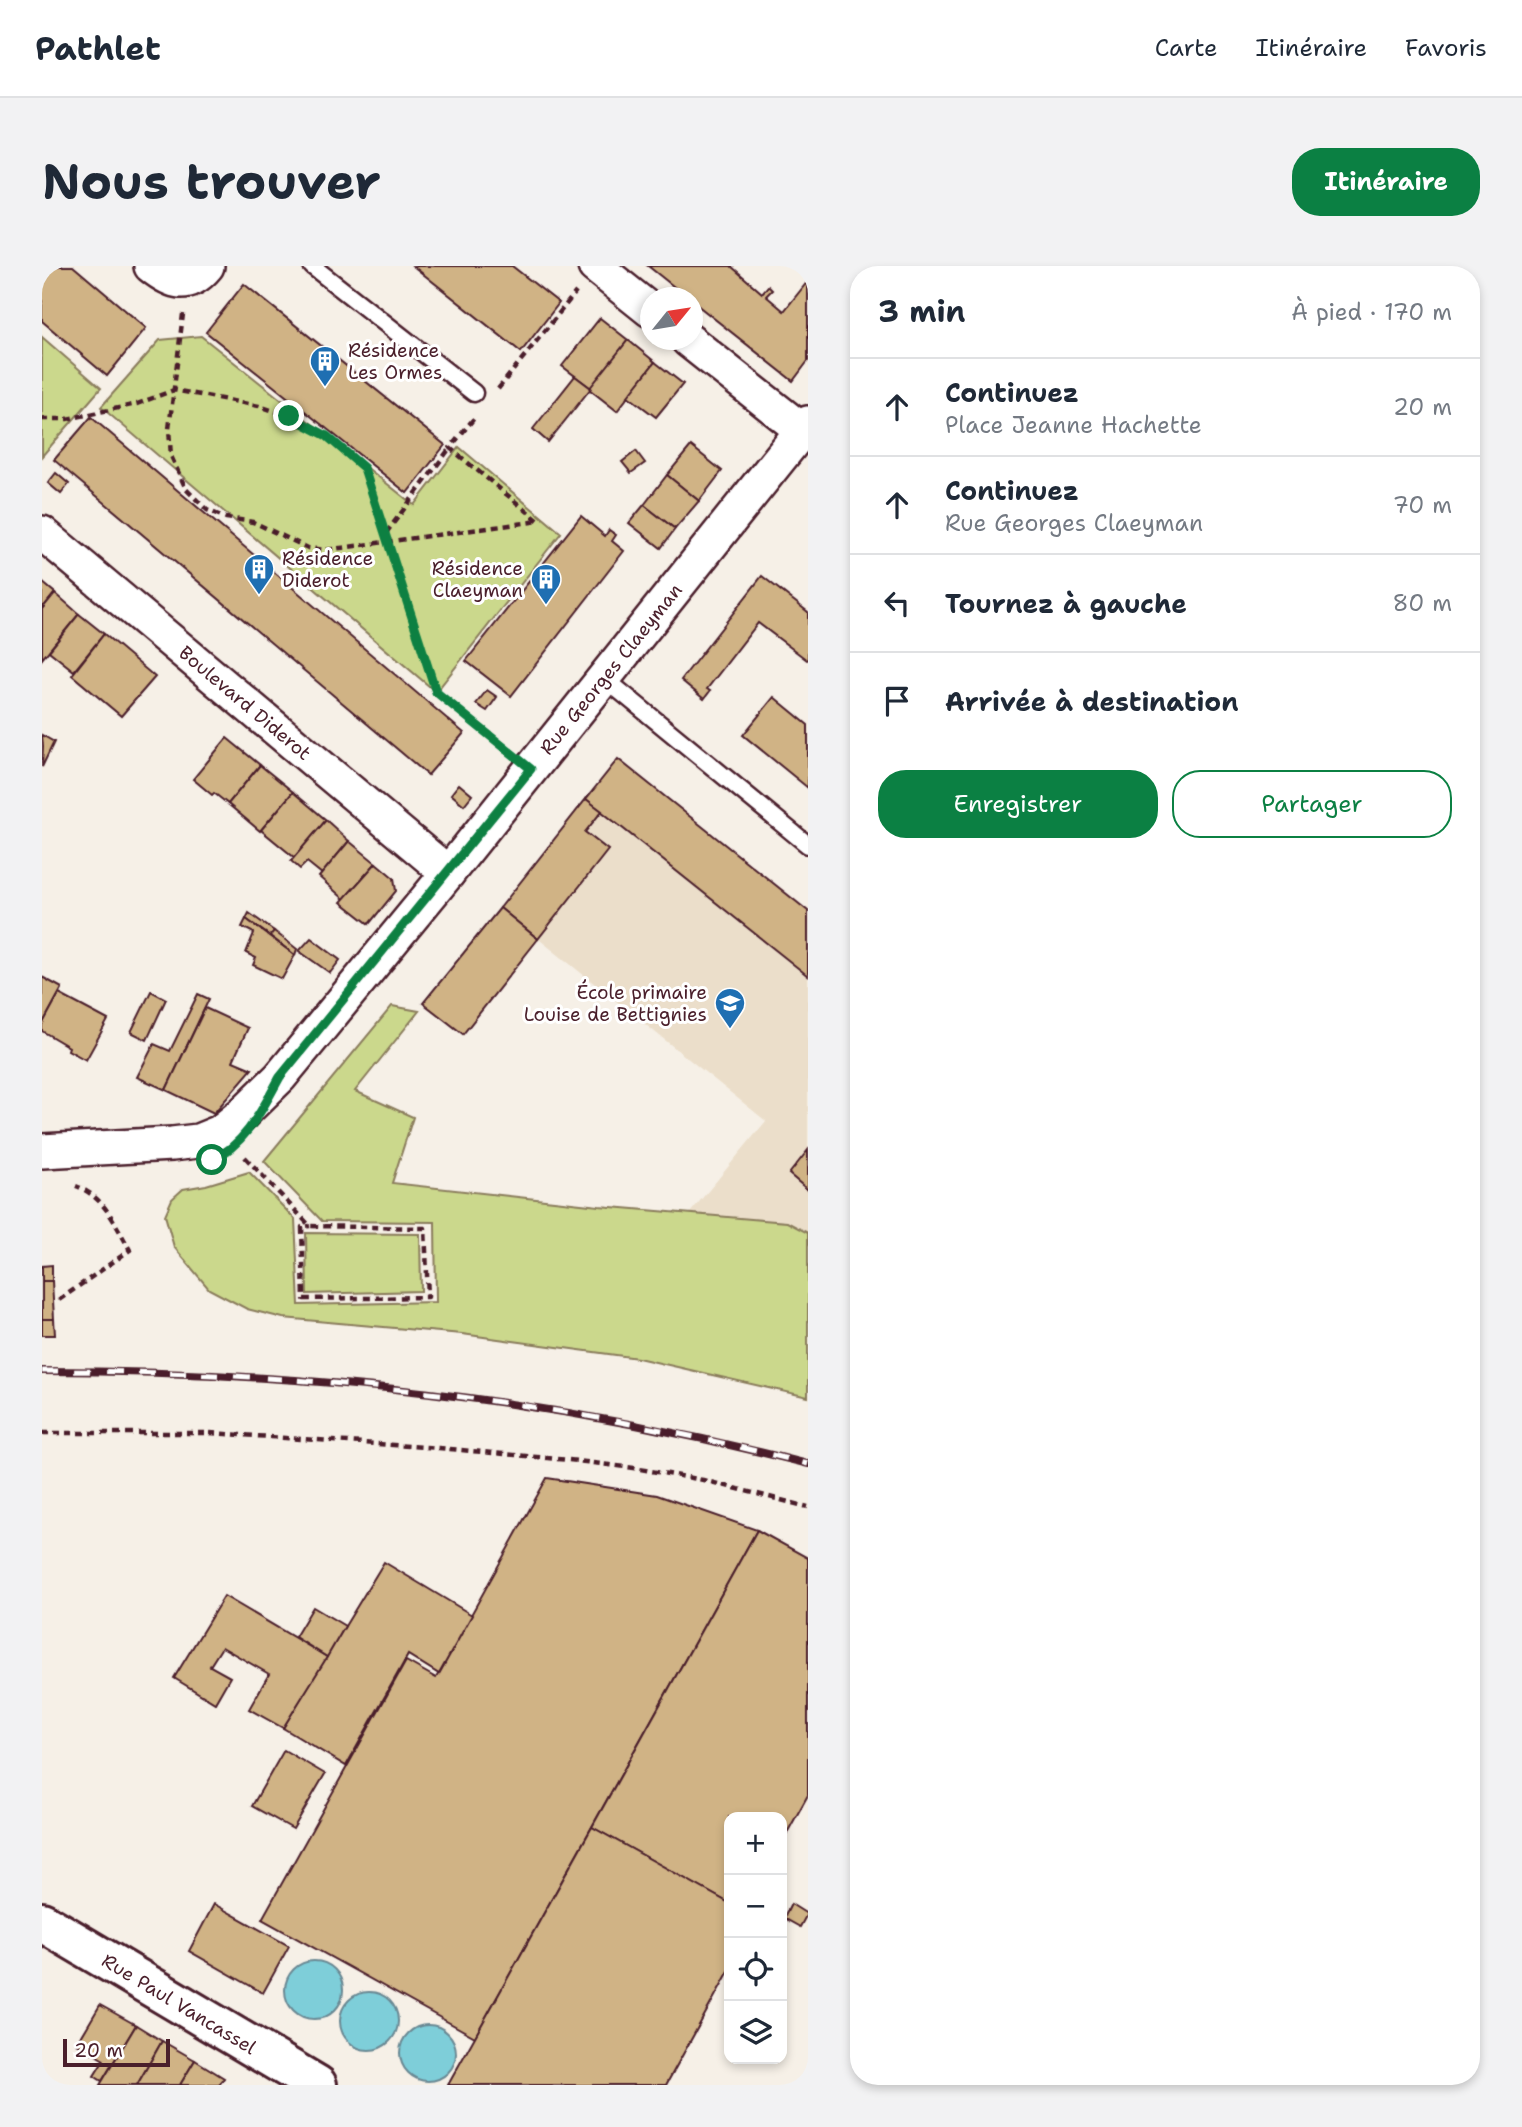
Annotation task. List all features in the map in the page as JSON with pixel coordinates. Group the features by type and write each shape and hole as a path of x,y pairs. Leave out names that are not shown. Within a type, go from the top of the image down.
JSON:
{"street":[{"path":"151,266 171,280 197,273"},
{"path":"596,267 640,302"},
{"path":"701,350 806,429"},
{"name":"Rue Georges Claeyman","path":"280,1077 806,429"},
{"name":"Boulevard Diderot","path":"42,533 448,873"},
{"path":"42,1171 200,1163 212,1160 235,1146 258,1117 280,1077"},
{"path":"42,1151 198,1141 231,1124 280,1077"},
{"name":"Rue Paul Vancassel","path":"42,1922 317,2085"}],"lane":[{"path":"312,266 474,393"},
{"path":"604,678 808,845"}],"path":[{"path":"495,393 596,267"},
{"path":"197,273 169,429 171,456 186,489 207,510 226,518 253,522 308,548 326,550 539,521 450,448"},
{"path":"42,419 67,419 137,404 174,390 259,406 289,416 327,436 364,468 436,692 531,769"},
{"path":"386,533 479,412"},
{"path":"235,1146 310,1226 425,1228 428,1297 304,1299 302,1227 310,1226"},
{"path":"59,1300 130,1250 104,1206 95,1196 75,1186"},
{"path":"42,1433 221,1433 556,1459 634,1468 703,1480 808,1507"}],"shaded area":[{"name":"École primaire Louise de Bettignies","path":"618,759 808,911 808,1233 787,1222 690,1213 766,1121 500,908"}],"green space":[{"path":"201,336 414,505 459,447 561,533 436,692 101,407 160,340"},
{"path":"42,337 101,388 42,456"},
{"path":"392,1006 419,1011 355,1091 413,1117 392,1183 599,1206 787,1222 808,1233 808,1397 638,1358 462,1334 283,1318 247,1309 209,1289 174,1247 165,1215 172,1199 183,1189 249,1172 295,1219 299,1305 436,1302 435,1222 322,1221 264,1161"},
{"path":"306,1233 420,1234 421,1291 307,1294"}],"water":[{"path":"308,1961 320,1961 335,1969 343,1984 343,1996 335,2011 320,2019 308,2019 293,2011 285,1996 285,1984 293,1969"},
{"path":"363,1992 375,1992 390,2000 398,2015 398,2027 390,2042 375,2050 363,2050 348,2042 340,2027 340,2015 348,2000"},
{"path":"422,2025 434,2025 444,2029 452,2037 456,2053 452,2069 444,2077 434,2081 422,2081 412,2077 404,2069 400,2059 400,2047 404,2037 412,2029"}],"building":[{"path":"42,266 73,266 146,328 107,376 42,321"},
{"path":"413,266 512,266 559,303 521,352"},
{"path":"648,266 731,266 762,293 768,286 772,290 766,296 784,311 808,281 808,361 793,381 703,310 703,287 674,287"},
{"name":"Résidence Les Ormes","path":"244,284 445,445 407,493 206,332"},
{"path":"600,318 628,340 591,388 562,366"},
{"path":"628,340 655,362 617,411 589,389"},
{"path":"655,362 683,384 656,417 628,396"},
{"path":"575,376 591,388 548,442 533,429"},
{"name":"Résidence Diderot","path":"91,417 464,733 428,775 54,460"},
{"path":"691,446 722,471 699,501 667,475"},
{"path":"636,451 645,463 631,473 622,462"},
{"path":"56,473 69,484 61,494 48,483"},
{"path":"667,475 699,501 675,529 644,505"},
{"path":"644,505 675,529 661,548 629,523"},
{"name":"Résidence Claeyman","path":"581,516 605,536 609,530 616,535 612,541 624,551 511,696 466,661"},
{"path":"762,576 808,612 808,659 758,623 707,689 710,691 704,699 681,680"},
{"path":"42,582 55,593 42,609"},
{"path":"55,593 79,614 42,659 42,609"},
{"path":"79,614 104,634 74,671 49,651"},
{"path":"104,634 155,677 121,716 72,675"},
{"path":"487,690 497,697 487,711 476,704"},
{"path":"774,697 808,725 808,788 743,735"},
{"path":"42,735 54,742 42,767 43,746"},
{"path":"227,738 260,765 228,804 193,779"},
{"path":"618,759 808,911 808,976 586,799"},
{"path":"260,765 293,792 260,831 228,804"},
{"path":"459,784 472,795 464,805 451,794"},
{"path":"293,792 326,820 295,858 261,830"},
{"path":"586,799 602,811 585,832 608,850 538,939 500,908"},
{"path":"326,820 349,841 322,874 307,862 300,869 291,861"},
{"path":"349,841 376,863 344,899 319,877"},
{"path":"376,863 394,878 396,891 369,924 341,902"},
{"path":"500,908 538,939 463,1034 423,1003"},
{"path":"249,913 274,931 270,936 246,919"},
{"path":"246,919 295,955 282,979 253,965 256,958 246,953 254,933 242,927"},
{"path":"274,931 297,949 295,955 270,936"},
{"path":"311,938 340,960 330,973 299,951"},
{"path":"42,977 62,988 42,1025"},
{"path":"151,991 166,999 147,1040 131,1032"},
{"path":"59,994 108,1020 86,1060 42,1031 42,1025"},
{"path":"198,994 209,999 166,1090 137,1077 154,1044 170,1051"},
{"path":"205,1008 248,1028 233,1061 252,1069 214,1113 166,1090"},
{"path":"808,1150 808,1190 789,1174"},
{"path":"52,1265 52,1281 42,1281 42,1266"},
{"path":"42,1281 52,1281 54,1319 42,1319"},
{"path":"42,1319 54,1319 55,1335 42,1335"},
{"path":"547,1478 657,1495 757,1530 475,2037 262,1919 406,1661 436,1678"},
{"path":"757,1530 808,1558 808,1795 787,1833 787,1812 724,1812 724,1900 592,1827"},
{"path":"384,1562 472,1615 439,1674 408,1655 346,1766 283,1728"},
{"path":"224,1596 327,1657 283,1728 249,1709 269,1674 222,1647 210,1666 230,1677 215,1703 174,1678"},
{"path":"313,1607 345,1626 327,1657 295,1637"},
{"path":"284,1750 325,1774 293,1829 252,1806"},
{"path":"592,1827 724,1900 724,1980 666,2085 448,2085"},
{"path":"214,1904 289,1946 263,1993 189,1951"},
{"path":"791,1904 807,1914 800,1927 787,1920"},
{"path":"100,2005 136,2025 102,2081 94,2076 104,2060 77,2044"},
{"path":"136,2025 162,2041 137,2085 100,2085"},
{"path":"162,2041 195,2060 180,2085 137,2085"},
{"path":"195,2060 224,2078 219,2085 180,2085"}],"railway":[{"path":"42,1371 236,1376 428,1393 618,1422 808,1464"}],"place":[{"name":"Résidence Les Ormes","path":"325,388"},
{"name":"Résidence Diderot","path":"259,596"},
{"name":"Résidence Claeyman","path":"546,606"},
{"name":"École primaire Louise de Bettignies","path":"730,1030"}],"route":[{"path":"212,1160 223,1155 243,1137 258,1117 280,1077 531,769 436,692 364,468 327,436 289,416"}]}
